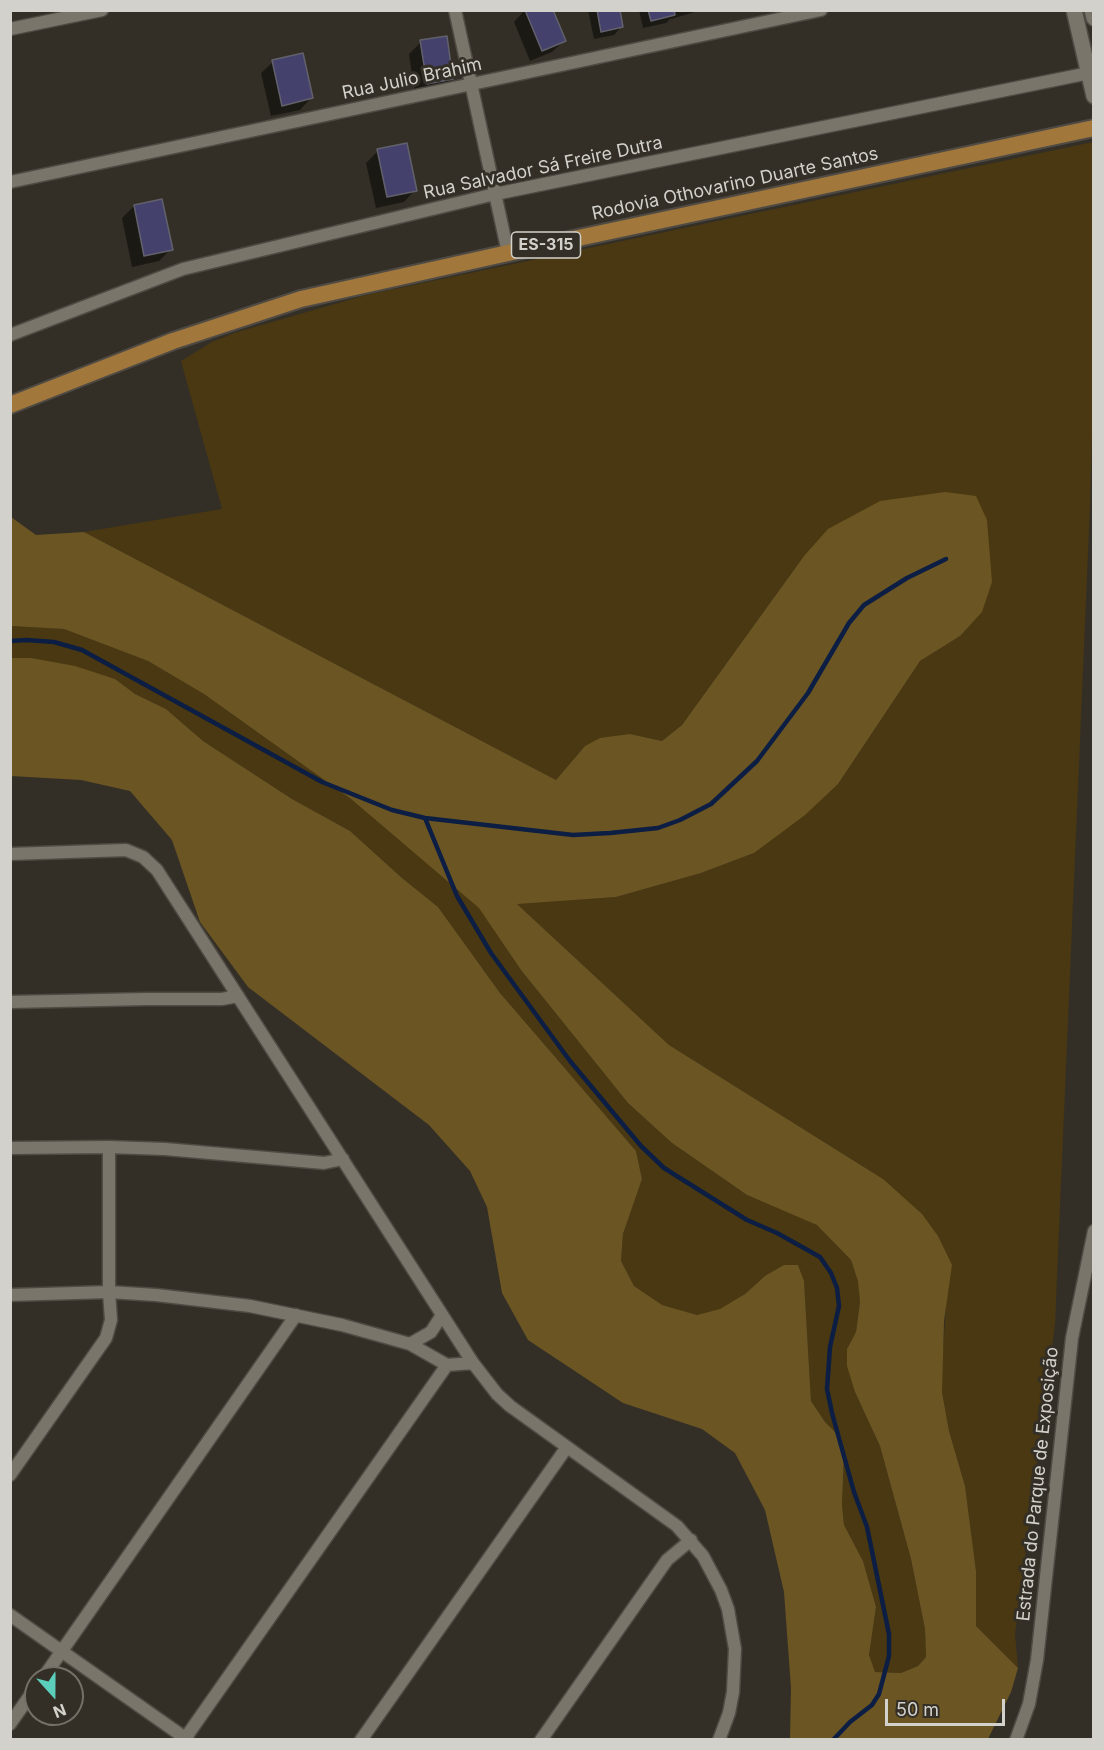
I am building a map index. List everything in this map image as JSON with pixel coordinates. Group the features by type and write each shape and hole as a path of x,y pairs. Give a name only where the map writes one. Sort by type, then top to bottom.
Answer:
{"main road":[{"name":"Rodovia Othovarino Duarte Santos","path":"10,405 173,342 301,299 1094,128"}],"street":[{"path":"10,29 102,10"},
{"path":"455,10 508,253"},
{"name":"Rua Julio Brahim","path":"10,182 821,10"},
{"path":"1074,10 1091,73 1094,96"},
{"path":"1092,10 1094,18"},
{"name":"Rua Salvador Sá Freire Dutra","path":"10,335 183,270 495,194 1091,73"},
{"path":"10,854 126,850 143,857 157,870 473,1363 496,1394 677,1526 708,1564 722,1590 733,1628 736,1671 729,1713 718,1740"},
{"path":"10,1002 222,999 238,996"},
{"path":"10,1148 109,1147 210,1152 324,1163 343,1159"},
{"path":"10,1475 106,1338 111,1320 109,1147"},
{"name":"Estrada do Parque de Exposição","path":"1016,1740 1029,1704 1037,1660 1072,1338 1094,1231"},
{"path":"10,1294 109,1292 203,1300 296,1315 410,1344 447,1365 473,1363"},
{"path":"51,1666 296,1315"},
{"path":"410,1344 430,1332 442,1315"},
{"path":"10,1615 186,1739 447,1365"},
{"path":"361,1740 567,1447"},
{"path":"541,1740 667,1560 690,1540"},
{"path":"10,1724 24,1705"}],"shaded area":[{"path":"1093,142 1094,361 1090,506 1055,1324 1015,1634 1018,1668 976,1626 976,1571 965,1486 949,1431 942,1392 947,1293 883,1179 669,1045 516,903 616,897 701,873 754,853 838,784 920,661 960,636 804,556 682,725 662,741 630,734 585,746 556,780 84,532 222,509 181,361 212,342 234,333 366,295"},
{"path":"945,492 976,496 987,520 992,582 982,612 960,636 920,661 838,784 805,815 754,853 701,873 616,897 517,904 669,1045 883,1179 922,1214 938,1236 952,1265 944,1321 942,1392 949,1431 965,1486 976,1571 976,1626 1018,1668 1011,1692 988,1739 790,1739 791,1688 784,1592 765,1510 735,1453 702,1429 623,1403 528,1340 502,1293 487,1207 470,1171 429,1125 248,987 200,922 172,840 130,791 81,780 11,776 11,658 31,658 75,666 115,679 135,694 166,709 203,741 292,799 350,831 438,907 500,993 636,1151 642,1179 623,1234 621,1261 634,1286 662,1305 697,1315 720,1309 745,1294 765,1276 784,1265 798,1265 804,1281 811,1401 825,1422 838,1435 844,1454 842,1505 844,1525 863,1561 876,1607 869,1655 875,1672 901,1673 918,1666 926,1657 925,1629 911,1559 880,1446 855,1392 847,1366 847,1349 856,1332 860,1302 858,1281 851,1260 817,1225 747,1195 672,1143 628,1103 521,970 479,908 351,799 204,694 148,661 64,629 11,626 11,517 36,535 84,532 556,780 585,746 600,738 630,734 662,741 682,725 804,556 828,529 880,501"},
{"path":"10,626 64,629 148,661 204,694 351,799 480,908 521,970 628,1103 672,1143 747,1195 817,1224 851,1260 859,1281 860,1302 856,1332 847,1349 855,1392 880,1446 911,1559 925,1629 926,1657 918,1666 901,1673 875,1672 869,1655 876,1607 863,1561 844,1525 842,1505 844,1454 838,1436 811,1401 804,1282 798,1265 765,1276 745,1294 720,1310 697,1315 661,1305 634,1286 621,1261 623,1234 642,1179 636,1151 500,993 438,907 350,831 292,799 203,741 166,709 135,694 115,679 31,658 11,658"}],"building":[{"path":"525,10 553,10 566,41 542,51"},
{"path":"597,10 620,10 623,27 601,32"},
{"path":"648,10 674,10 675,15 651,21"},
{"path":"447,36 453,79 427,84 420,40"},
{"path":"303,53 313,98 282,106 272,60"},
{"path":"407,143 417,191 387,197 377,149"},
{"path":"162,199 173,250 144,256 134,205"}],"waterway":[{"path":"10,641 54,642 82,650 322,782 392,810 425,818 573,835 610,833 658,828 711,804 757,761 808,693 849,623 864,605 907,578 946,559"},
{"path":"425,818 457,896 491,953 570,1061 641,1146 664,1168 747,1220 777,1233 820,1257 831,1273 837,1288 839,1306 830,1347 827,1389 854,1492 867,1527 889,1634 889,1656 879,1694 872,1705 850,1722 833,1740"}]}
